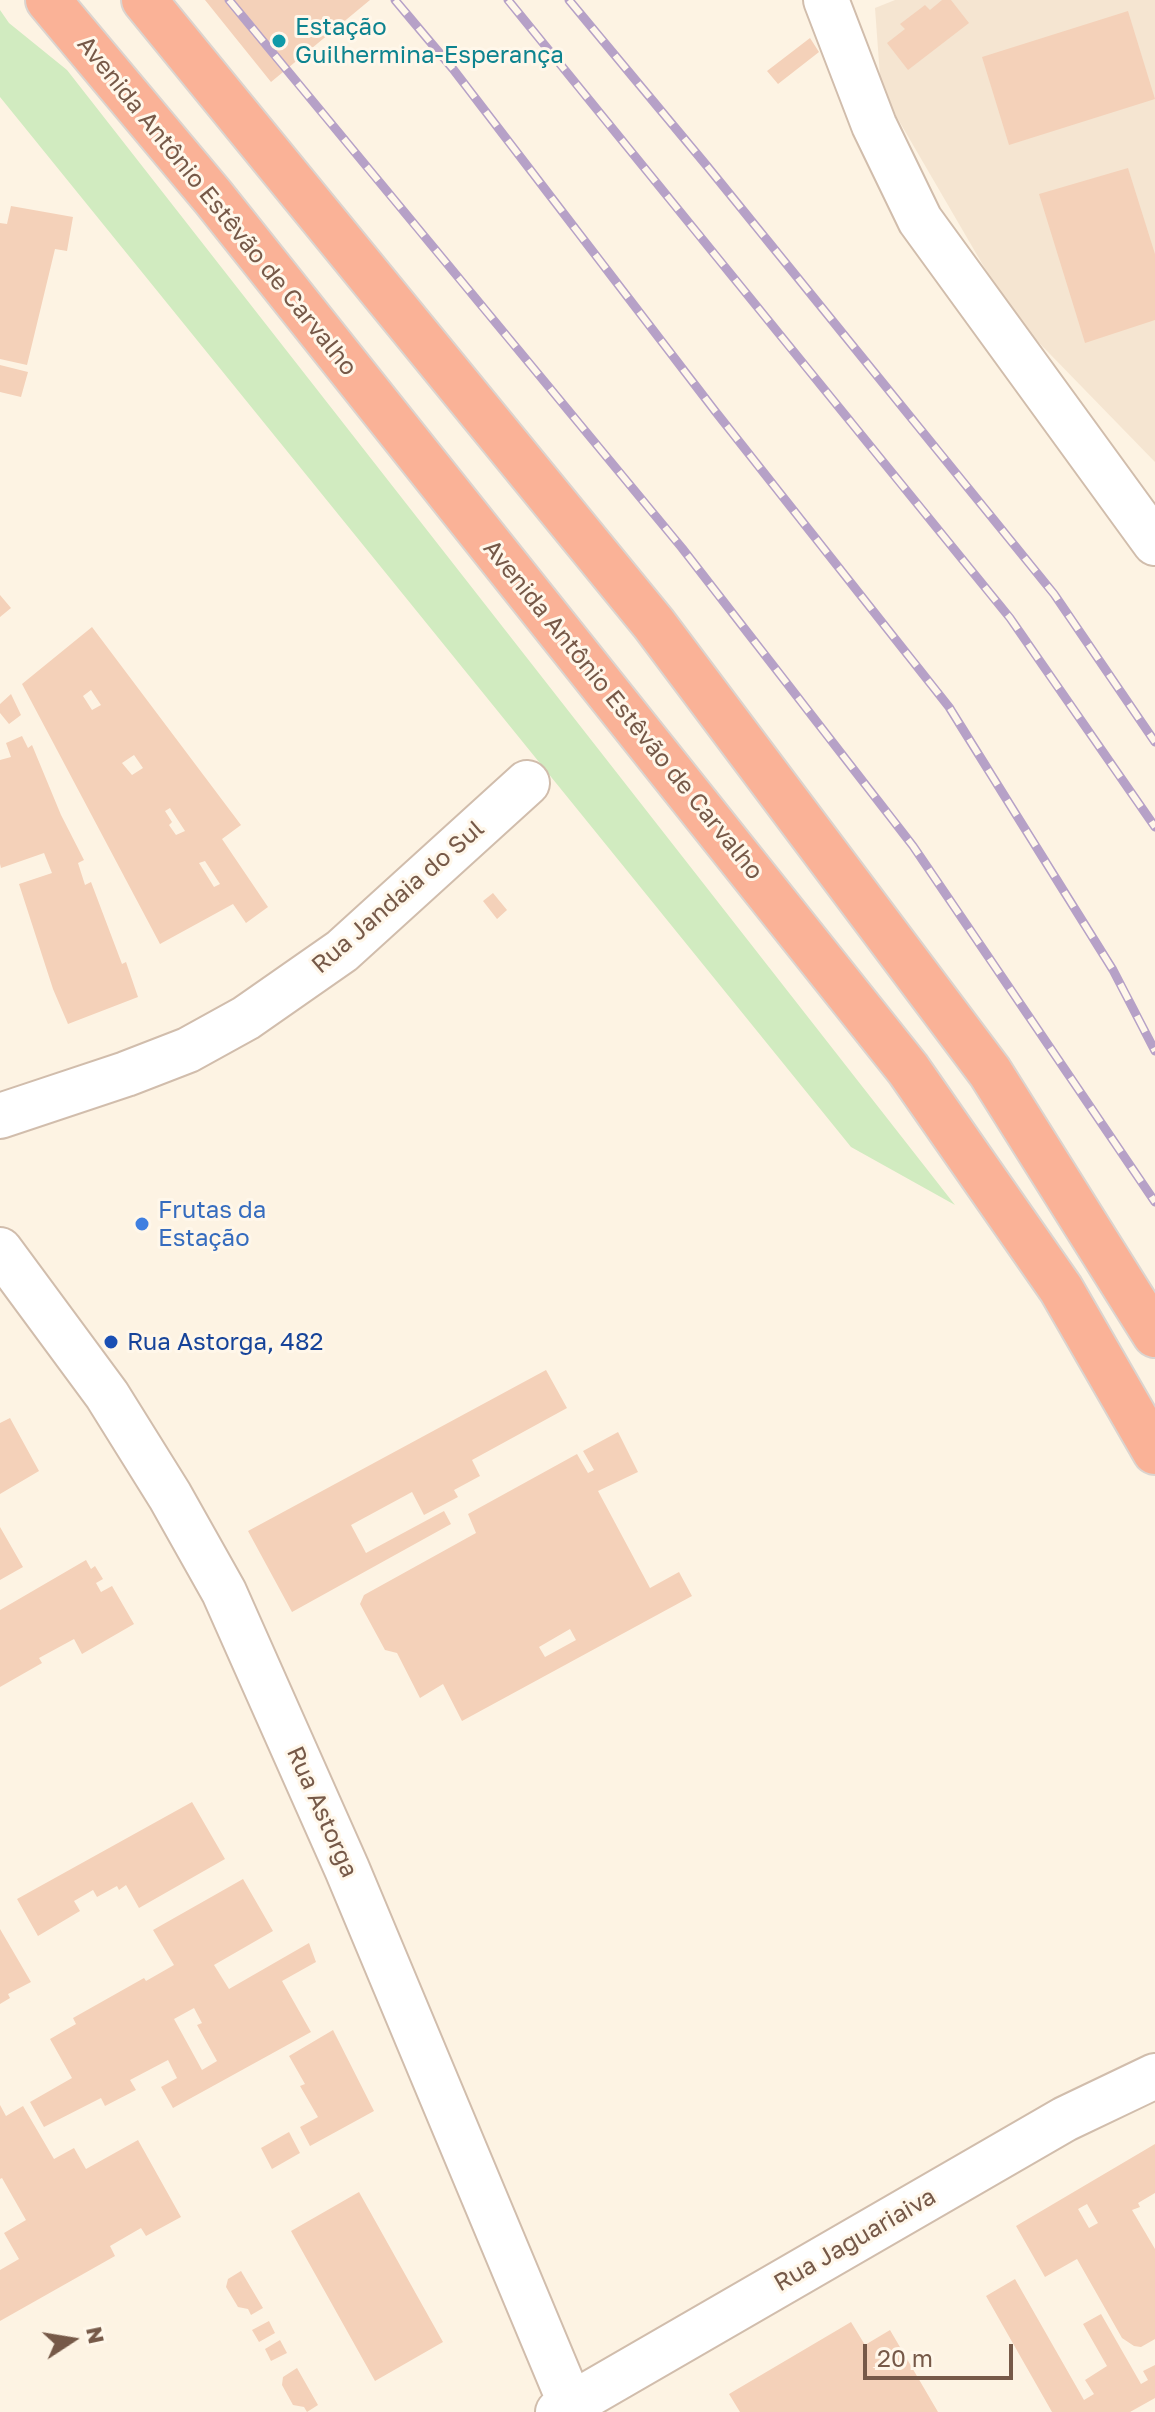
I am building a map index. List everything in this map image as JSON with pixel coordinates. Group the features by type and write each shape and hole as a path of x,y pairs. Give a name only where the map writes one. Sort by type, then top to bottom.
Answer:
{"highway":[{"name":"Avenida Antônio Estêvão de Carvalho","path":"48,0 213,197 908,1069 1061,1289 1155,1452"},
{"path":"144,0 663,636 990,1072 1155,1335"}],"street":[{"path":"826,0 874,125 920,220 1155,543"},
{"name":"Rua Jandaia do Sul","path":"0,1116 188,1050 246,1018 342,951 527,783"},
{"name":"Rua Astorga","path":"0,1250 107,1395 170,1496 224,1592 347,1869 568,2410"},
{"name":"Rua Jaguariaiva","path":"568,2410 1065,2119 1155,2076"}],"shaded area":[{"path":"895,0 1155,0 1155,462 1012,315 881,90 875,8"}],"green space":[{"path":"0,10 9,23 67,70 955,1205 851,1147 0,97"}],"building":[{"name":"Estação Guilhermina-Esperança","path":"205,0 370,0 271,82"},
{"path":"942,0 951,0 969,23 908,70 887,43 905,29 900,24 925,5 930,10"},
{"path":"1128,11 1155,99 1009,145 982,57"},
{"path":"810,38 819,52 778,84 767,71"},
{"path":"1128,168 1155,254 1155,320 1085,343 1039,194"},
{"path":"11,206 73,217 67,251 55,249 27,365 0,359 0,223 7,224"},
{"path":"0,365 28,372 21,397 0,392"},
{"path":"0,595 11,608 0,617"},
{"path":"92,627 241,825 222,839 268,907 246,923 233,904 160,944 22,684","holes":["91,690 101,705 92,710 83,696","134,755 143,768 132,775 122,763","170,808 185,831 176,835 165,811","205,861 220,884 214,887 199,863"]},
{"path":"11,694 21,715 9,724 0,713 0,704"},
{"path":"22,736 28,748 32,745 61,815 84,860 78,863 85,885 91,882 138,997 68,1024 53,989 19,884 52,873 44,853 1,868 0,864 0,760 11,757 6,743"},
{"path":"493,893 507,910 497,919 483,901"},
{"path":"546,1370 567,1408 472,1460 480,1476 454,1490 458,1497 424,1515 412,1492 351,1525 366,1553 444,1511 451,1524 292,1612 248,1531"},
{"path":"10,1418 39,1471 0,1494 0,1423"},
{"path":"618,1432 638,1472 598,1491 650,1588 679,1572 692,1596 462,1721 443,1684 420,1698 397,1653 385,1650 360,1604 364,1595 476,1533 468,1514 577,1454 588,1473 594,1470 583,1451","holes":["570,1629 576,1640 545,1657 539,1647"]},
{"path":"0,1527 23,1567 0,1580"},
{"path":"86,1560 91,1569 95,1566 103,1579 96,1583 101,1592 112,1586 134,1624 82,1654 74,1639 39,1658 42,1663 0,1687 0,1610"},
{"path":"192,1802 225,1859 139,1908 126,1885 119,1890 117,1886 97,1897 93,1890 74,1901 80,1911 38,1936 17,1899"},
{"path":"243,1879 273,1931 214,1965 229,1989 309,1943 316,1962 282,1981 311,2032 173,2108 161,2087 177,2078 168,2060 130,2080 136,2090 105,2106 101,2098 44,2127 30,2102 72,2078 50,2039 76,2024 73,2018 144,1978 146,1981 174,1965 153,1930","holes":["194,2008 202,2023 197,2025 217,2061 202,2070 174,2019"]},
{"path":"0,1929 31,1982 8,1994 10,1998 0,2004"},
{"path":"333,2030 374,2111 310,2146 300,2127 318,2117 300,2086 305,2084 289,2056"},
{"path":"0,2105 6,2116 23,2106 54,2159 74,2148 86,2169 138,2140 181,2217 146,2236 141,2228 110,2246 115,2256 0,2321 0,2270 19,2259 4,2233 26,2220 0,2179"},
{"path":"289,2132 300,2153 272,2169 261,2148"},
{"path":"1155,2144 1155,2193 1132,2210 1155,2249 1155,2339 1141,2347 1122,2338 1077,2259 1045,2277 1016,2226","holes":["1087,2204 1098,2223 1089,2228 1078,2209"]},
{"path":"359,2192 443,2342 375,2381 291,2231"},
{"path":"241,2271 263,2308 251,2315 248,2309 238,2307 226,2287 228,2279"},
{"path":"1015,2279 1084,2400 1094,2394 1085,2380 1107,2366 1083,2324 1101,2314 1141,2384 1148,2380 1143,2371 1155,2365 1155,2398 1130,2412 1052,2412 986,2296"},
{"path":"269,2321 275,2333 259,2342 252,2330"},
{"path":"851,2322 865,2345 890,2330 938,2412 740,2412 729,2394"},
{"path":"280,2340 287,2353 271,2361 265,2349"},
{"path":"297,2368 318,2405 307,2412 304,2407 293,2405 282,2385 283,2377"}],"railway":[{"path":"229,0 682,548 913,846 1155,1202"},
{"path":"395,0 453,69 715,411 949,707 1113,970 1155,1051"},
{"path":"508,0 1010,618 1155,827"},
{"path":"569,0 1054,594 1155,742"}],"place":[{"name":"Estação Guilhermina-Esperança","path":"279,41"},
{"name":"Frutas da Estação","path":"142,1224"},
{"name":"Rua Astorga, 482","path":"111,1342"}]}
